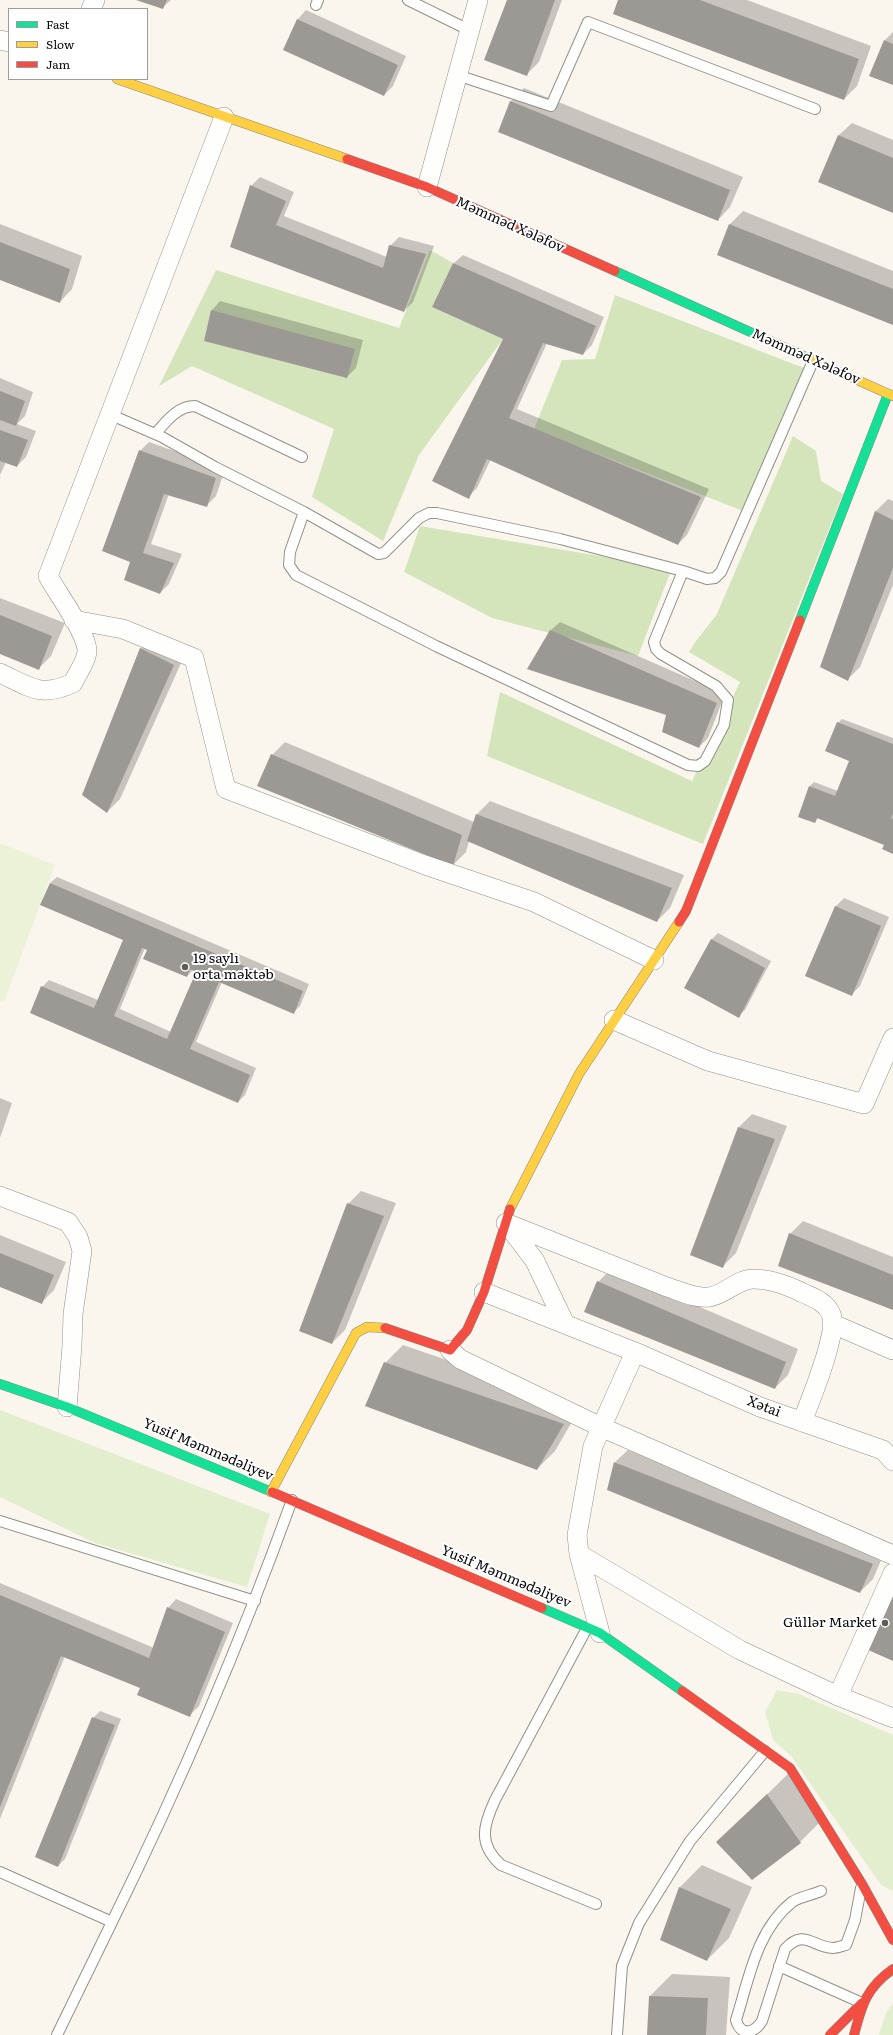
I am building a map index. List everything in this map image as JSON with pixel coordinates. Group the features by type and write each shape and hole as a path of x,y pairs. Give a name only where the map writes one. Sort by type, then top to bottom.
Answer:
{"street":[{"path":"427,187 478,0"},
{"name":"Məmməd Xələfov","path":"120,80 427,187 891,395"},
{"path":"0,673 38,691 57,690 73,683 87,653 85,640 48,576 224,117"},
{"path":"450,1350 467,1330 484,1292 511,1206 579,1074 686,911 891,395"},
{"path":"74,620 123,629 194,658 226,789 425,865 534,902 654,960"},
{"path":"614,1020 708,1061 864,1104 893,1038"},
{"path":"0,1196 68,1222 78,1237 82,1251 73,1314 67,1407"},
{"path":"506,1223 535,1261 565,1324"},
{"path":"506,1223 667,1288 690,1294 709,1297 742,1282 753,1279 784,1284 821,1302 831,1314 833,1324 826,1353 802,1422"},
{"name":"Xətai","path":"484,1292 635,1352 760,1406 883,1450 893,1460"},
{"path":"833,1324 893,1350"},
{"path":"271,1492 356,1333 367,1327 381,1327 450,1350 460,1359 601,1427 893,1555"},
{"path":"593,1630 577,1535 582,1497 592,1446 635,1352"},
{"name":"Yusif Məmmədəliyev","path":"0,1384 67,1407 292,1500 593,1630 790,1768 862,1884 893,1940"},
{"path":"580,1554 740,1650 838,1696 893,1718"},
{"path":"838,1696 893,1573"},
{"path":"830,2035 862,2003 880,1978 893,1969"},
{"path":"854,2035 862,2003"}],"lane":[{"path":"408,0 469,30"},
{"path":"457,75 551,106 588,22 815,109"},
{"path":"109,414 155,434 215,467 304,512 378,554 384,553 419,518 430,513 560,539 683,571 707,579 715,578 721,572 813,361"},
{"path":"155,434 178,410 186,406 194,406 302,458"},
{"path":"304,512 290,552 289,565 296,575 436,646 688,765 698,766 705,761 724,725 728,700 716,686 661,654 656,649 654,642 683,571"},
{"path":"57,2035 203,1728 256,1601 292,1500"},
{"path":"0,1521 256,1601"},
{"path":"593,1630 495,1800 486,1819 485,1838 486,1846 491,1856 501,1865 596,1904"},
{"path":"617,2035 622,1966 639,1923 690,1842 765,1751"},
{"path":"0,1872 112,1922"},
{"path":"821,1891 794,1901 779,1915 762,1939 736,2020 738,2028 742,2033 750,2034 757,2029 762,2021 785,1949 793,1941 802,1938 833,1948 846,1945 855,1920 862,1884"},
{"path":"780,1966 862,2003"}],"green space":[{"path":"430,250 453,263 432,307 503,339 419,455 383,541 312,497 334,429 192,366 159,386 216,270 399,328"},
{"path":"615,295 804,368 743,511 534,429 562,360 595,359"},
{"path":"793,436 816,451 821,481 843,494 703,844 487,756 500,692 692,781 740,682 689,652 717,614"},
{"path":"420,526 672,568 638,656 492,618 404,572"},
{"path":"0,843 55,865 4,1002 0,1001"},
{"path":"0,1410 270,1514 247,1587 95,1543 0,1497"},
{"path":"777,1690 799,1694 893,1735 893,1891 881,1885 791,1756 773,1740 765,1712"},
{"path":"893,2003 893,2035 879,2035 886,2013"}],"building":[{"path":"136,0 167,0 163,9"},
{"path":"507,0 555,0 527,76 484,60"},
{"path":"618,0 700,0 859,59 844,100 613,14"},
{"path":"297,19 398,65 384,96 283,50"},
{"path":"884,40 893,44 893,85 869,76"},
{"path":"510,101 730,190 718,221 498,132"},
{"path":"838,135 893,158 893,213 818,182"},
{"path":"250,185 286,201 276,225 383,268 389,245 426,254 404,312 230,247"},
{"path":"729,224 893,289 893,325 717,255"},
{"path":"0,242 70,269 60,303 0,280"},
{"path":"453,263 596,326 583,355 543,343 509,418 701,497 678,545 487,459 469,499 432,481 503,339 432,307"},
{"path":"211,310 355,349 347,378 204,341"},
{"path":"0,391 25,401 16,426 0,420"},
{"path":"0,430 28,440 17,467 0,461"},
{"path":"139,450 216,478 207,507 164,494 143,553 174,563 160,594 124,580 130,562 102,551"},
{"path":"875,511 893,520 893,568 848,681 820,667"},
{"path":"0,615 52,636 39,670 0,654"},
{"path":"550,630 717,703 699,748 662,732 666,715 527,669"},
{"path":"140,648 174,665 107,813 82,795"},
{"path":"837,722 893,744 893,814 891,818 893,819 893,854 882,849 884,845 817,818 815,823 798,817 809,786 835,796 849,761 825,751"},
{"path":"271,754 462,835 453,866 257,786"},
{"path":"476,814 672,888 657,922 467,841"},
{"path":"50,883 303,991 294,1014 219,982 190,1049 250,1075 238,1103 30,1013 41,986 94,1008 123,940 40,905","holes":["142,948 147,950 143,959 187,977 190,969 196,972 167,1039 114,1016"]},
{"path":"835,906 881,926 852,996 805,976"},
{"path":"711,939 765,968 739,1018 684,988"},
{"path":"738,1127 775,1139 723,1268 690,1255"},
{"path":"347,1203 384,1216 332,1344 299,1331"},
{"path":"789,1233 893,1275 893,1310 778,1266"},
{"path":"0,1253 54,1275 42,1304 0,1287"},
{"path":"597,1281 786,1362 775,1389 584,1312"},
{"path":"384,1362 564,1424 537,1470 365,1406"},
{"path":"614,1462 873,1564 860,1593 607,1490"},
{"path":"0,1595 149,1658 167,1607 225,1632 190,1717 137,1695 140,1688 61,1656 0,1807"},
{"name":"Güllər Market","path":"887,1595 893,1598 893,1661 866,1649"},
{"path":"92,1717 115,1725 58,1867 35,1857"},
{"path":"767,1794 801,1843 752,1880 716,1842"},
{"path":"679,1887 731,1909 707,1961 660,1940"},
{"path":"649,1996 708,1998 706,2035 647,2035"}],"traffic: fast":[{"path":"615,271 808,358"},
{"path":"800,620 888,394"},
{"path":"0,1384 67,1407 272,1492"},
{"path":"542,1608 600,1633 682,1691"}],"traffic: slow":[{"path":"120,80 347,159"},
{"path":"808,358 893,396"},
{"path":"510,1209 579,1074 679,922"},
{"path":"271,1492 356,1333 367,1327 385,1328"}],"traffic: jam":[{"path":"347,159 427,187 615,271"},
{"path":"679,922 686,911 800,620"},
{"path":"385,1328 450,1350 467,1330 484,1292 510,1209"},
{"path":"272,1492 542,1608"},
{"path":"682,1691 790,1768 862,1884 893,1940"},
{"path":"854,2035 866,1998 877,1983 893,1969"},
{"path":"830,2035 862,2003"}],"place":[{"name":"19 saylı orta məktəb","path":"185,967"},
{"name":"Güllər Market","path":"885,1623"}]}
